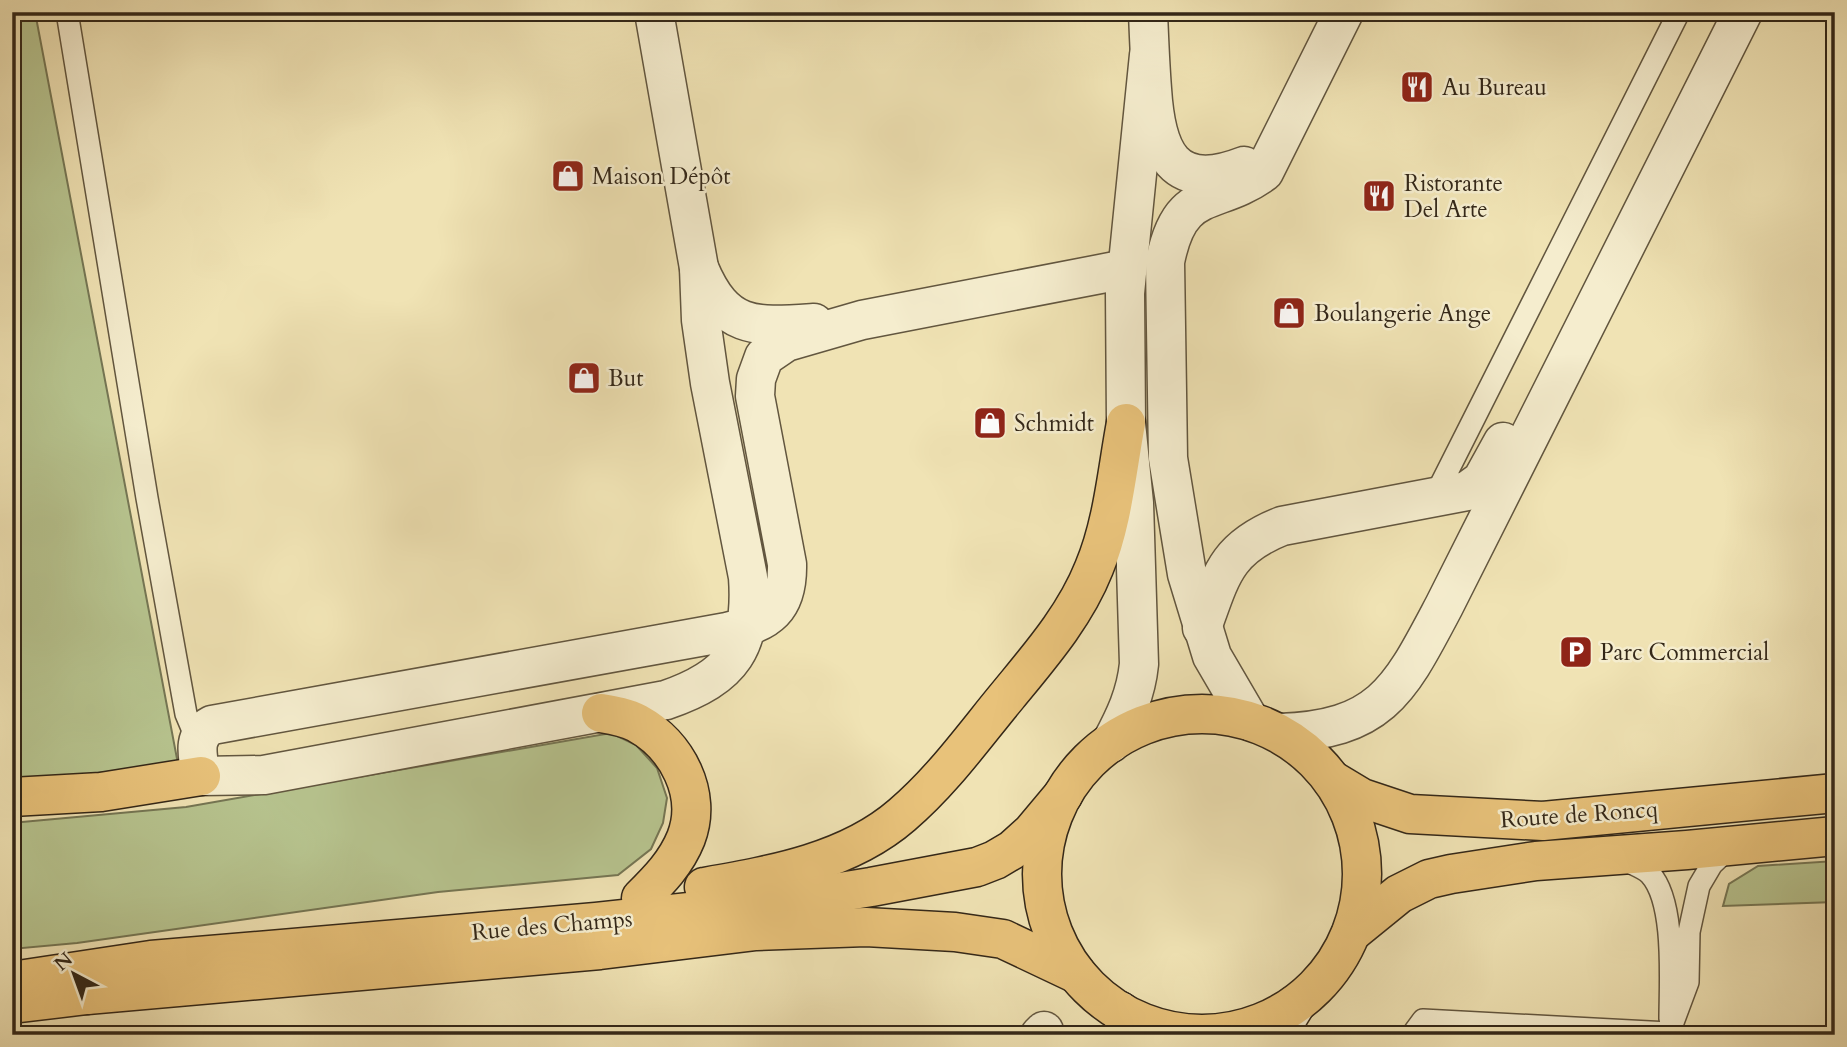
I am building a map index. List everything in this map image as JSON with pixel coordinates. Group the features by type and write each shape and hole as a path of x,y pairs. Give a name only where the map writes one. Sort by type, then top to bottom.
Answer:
{"main road":[{"path":"527,927 591,907 757,877 807,864 872,836 900,817 941,777 1059,631 1086,589 1108,523 1126,423"},
{"path":"601,713 636,722 666,745 685,776 691,795 687,836 672,866 640,898"},
{"path":"1188,714 1229,716 1264,727 1307,753 1332,780 1351,815 1361,854 1361,894 1350,933 1341,953 1328,972 1267,1025 1208,1033 1185,1033 1141,1021 1126,1023 1077,974 1053,932 1046,910 1043,886 1046,839 1053,816 1076,775 1111,743 1147,723 1188,714"},
{"path":"12,797 101,792 199,758"},
{"name":"Route de Roncq","path":"1332,780 1362,799 1410,814 1543,821 1835,793"},
{"name":"Rue des Champs","path":"12,981 151,960 773,903 871,887 977,867 1012,850 1032,832 1063,795"},
{"name":"Route de Roncq","path":"1350,933 1399,894 1429,879 1500,866 1835,836"},
{"name":"Rue des Champs","path":"12,987 87,995 600,950 756,932 866,928 955,932 1003,939 1077,974"},
{"path":"12,1004 87,995"}],"street":[{"path":"654,12 699,268 701,320 710,383 748,577 748,627 735,654 723,671 706,683 666,699 601,713 264,775 199,758 200,734 212,725 748,627 766,617 778,606 785,595 788,582 787,564 755,396 756,379 764,357 786,342 862,320 1126,269"},
{"path":"1148,12 1149,55 1157,135 1172,162 1183,170 1209,174 1242,167 1278,144"},
{"path":"1344,12 1264,172 1251,181 1205,198 1183,216 1169,242 1165,262 1168,458 1187,574 1202,628 1218,670 1264,727 1316,731 1369,712 1405,677 1444,606 1743,12"},
{"path":"1202,628 1224,570 1245,545 1257,538 1282,526 1467,491 1482,480 1719,12"},
{"path":"1111,743 1137,685 1139,664 1134,503 1126,423 1124,321 1126,269 1149,55"},
{"path":"699,268 717,302 734,315 752,323 766,326 862,320"}],"lane":[{"path":"67,12 147,498 186,714 199,758"},
{"path":"1434,498 1679,12"},
{"path":"1670,1034 1688,982 1689,932 1699,886 1712,864 1731,846"},
{"path":"1616,855 1650,874 1660,893 1670,936 1670,1034"},
{"path":"1412,1035 1423,1020 1670,1034"}],"green space":[{"path":"12,12 35,12 178,764 34,780 12,779"},
{"path":"611,733 636,745 657,768 667,798 663,823 651,849 618,875 438,892 77,943 12,949 12,821 186,807"},
{"path":"1835,861 1835,902 1723,906 1729,884 1758,866"}],"place":[{"name":"Au Bureau","path":"1417,87"},
{"name":"Maison Dépôt","path":"568,176"},
{"name":"Ristorante Del Arte","path":"1379,196"},
{"name":"Boulangerie Ange","path":"1289,313"},
{"name":"But","path":"584,378"},
{"name":"Schmidt","path":"990,423"},
{"name":"Parc Commercial","path":"1576,652"}]}
